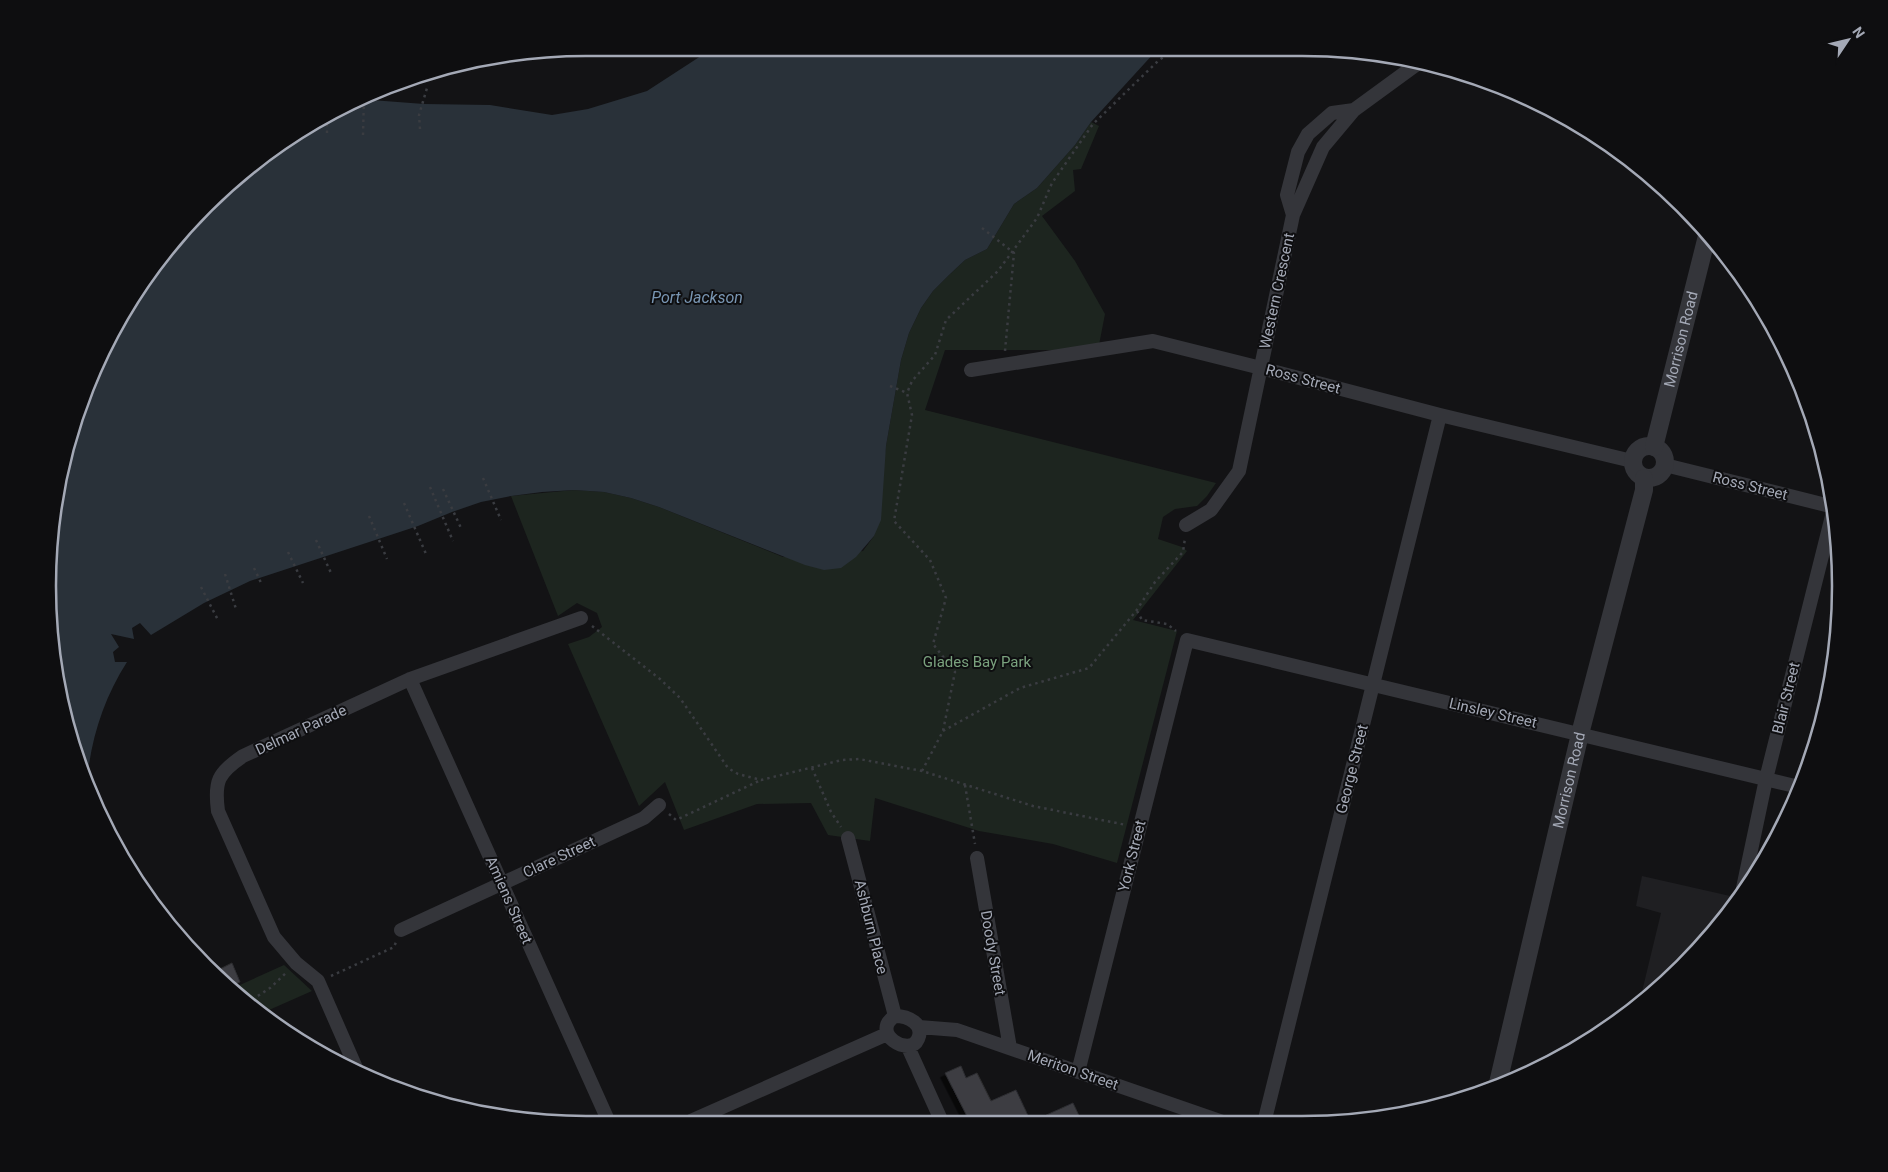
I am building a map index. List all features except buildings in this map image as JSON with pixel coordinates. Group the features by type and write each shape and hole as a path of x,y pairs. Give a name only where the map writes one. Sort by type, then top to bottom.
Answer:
{"street":[{"name":"Western Crescent","path":"1186,525 1211,510 1239,472 1293,215 1323,147 1354,110 1412,68"},
{"name":"Western Crescent","path":"1293,215 1287,195 1298,152 1308,134 1332,113 1354,110"},
{"name":"Morrison Road","path":"1654,447 1705,243"},
{"name":"Ross Street","path":"971,370 1153,342 1440,415 1632,460"},
{"name":"George Street","path":"1266,1116 1440,415"},
{"path":"1647,446 1654,447 1661,452 1665,465 1659,475 1649,479 1644,478 1635,471 1632,460 1641,448 1647,446"},
{"name":"Ross Street","path":"1665,465 1825,506"},
{"name":"Morrison Road","path":"1499,1077 1580,734 1644,490 1644,478"},
{"name":"Blair Street","path":"1746,874 1766,779 1829,530"},
{"name":"Delmar Parade","path":"318,981 296,963 274,938 218,811 215,792 218,779 226,768 243,756 410,679 581,618"},
{"name":"Linsley Street","path":"1187,640 1792,785"},
{"name":"York Street","path":"1078,1072 1187,640"},
{"name":"Amiens Street","path":"410,679 606,1116"},
{"name":"Clare Street","path":"401,930 644,818 659,805"},
{"name":"Ashburn Place","path":"848,838 895,1016"},
{"name":"Doody Street","path":"977,858 1010,1048"},
{"path":"318,981 353,1062"},
{"path":"908,1047 916,1043 919,1038 919,1027 913,1020 902,1016 895,1016 889,1020 886,1028 887,1034 898,1043 908,1047 939,1116"},
{"name":"Meriton Street","path":"919,1027 957,1030 1206,1116"},
{"path":"702,1116 887,1034"}],"path":[{"path":"922,771 943,731 955,672 933,644 946,598 930,560 894,521 912,415 907,393 912,381 935,355 946,320 998,271 1037,218 1052,183 1093,124 1158,60 1165,56"},
{"path":"420,129 419,115 427,88"},
{"path":"363,135 364,106"},
{"path":"327,124 327,134"},
{"path":"982,228 1014,253 1004,365"},
{"path":"890,386 907,393"},
{"path":"482,478 501,520"},
{"path":"430,487 453,541"},
{"path":"443,489 461,528"},
{"path":"404,503 426,554"},
{"path":"369,516 387,559"},
{"path":"943,731 1020,688 1089,668 1136,611 1155,582 1183,552 1186,525"},
{"path":"316,540 331,573"},
{"path":"288,552 302,583"},
{"path":"254,568 262,585"},
{"path":"225,574 236,609"},
{"path":"201,587 218,620"},
{"path":"1136,611 1142,620 1167,624 1187,640"},
{"path":"581,618 660,679 680,698 728,768 738,774 761,780"},
{"path":"659,805 676,820 761,780 842,760 858,759 922,771 1033,806 1111,821 1139,829"},
{"path":"812,768 830,812 848,838"},
{"path":"965,785 977,858"},
{"path":"318,981 394,947"},
{"path":"254,998 270,988 296,963"}],"shaded area":[{"path":"1642,876 1731,896 1677,961 1642,991 1661,913 1636,906"}],"green space":[{"name":"Glades Bay Park","path":"1091,122 1099,126 1081,169 1073,170 1075,191 1042,216 1075,261 1105,314 1098,350 945,350 925,410 1216,483 1197,506 1175,509 1163,517 1158,539 1182,547 1187,551 1133,620 1177,631 1117,863 1053,844 979,831 875,798 870,841 828,835 811,803 757,804 684,830 665,782 639,806 568,644 589,637 602,627 597,613 577,603 558,616 511,496 574,490 604,492 659,507 783,557 863,551 874,536 886,446 901,360 909,333 921,308 933,291 965,260 987,249 1014,204 1037,188 1075,145"},
{"path":"284,965 312,991 269,1010 239,985"}],"water":[{"name":"Port Jackson","path":"701,56 1151,56 1091,122 1075,145 1037,188 1014,204 987,249 965,260 933,291 921,308 909,333 901,360 886,446 881,520 874,536 856,557 841,568 824,570 805,565 659,507 604,492 574,490 542,492 481,502 418,526 250,581 204,603 151,635 140,623 132,628 134,639 111,634 119,647 113,652 115,662 127,662 105,704 95,734 89,768 74,723 66,689 57,621 57,551 66,483 84,416 111,352 127,321 146,292 188,237 211,211 264,166 321,127 376,100 424,104 490,105 552,115 588,109 647,91"}]}
